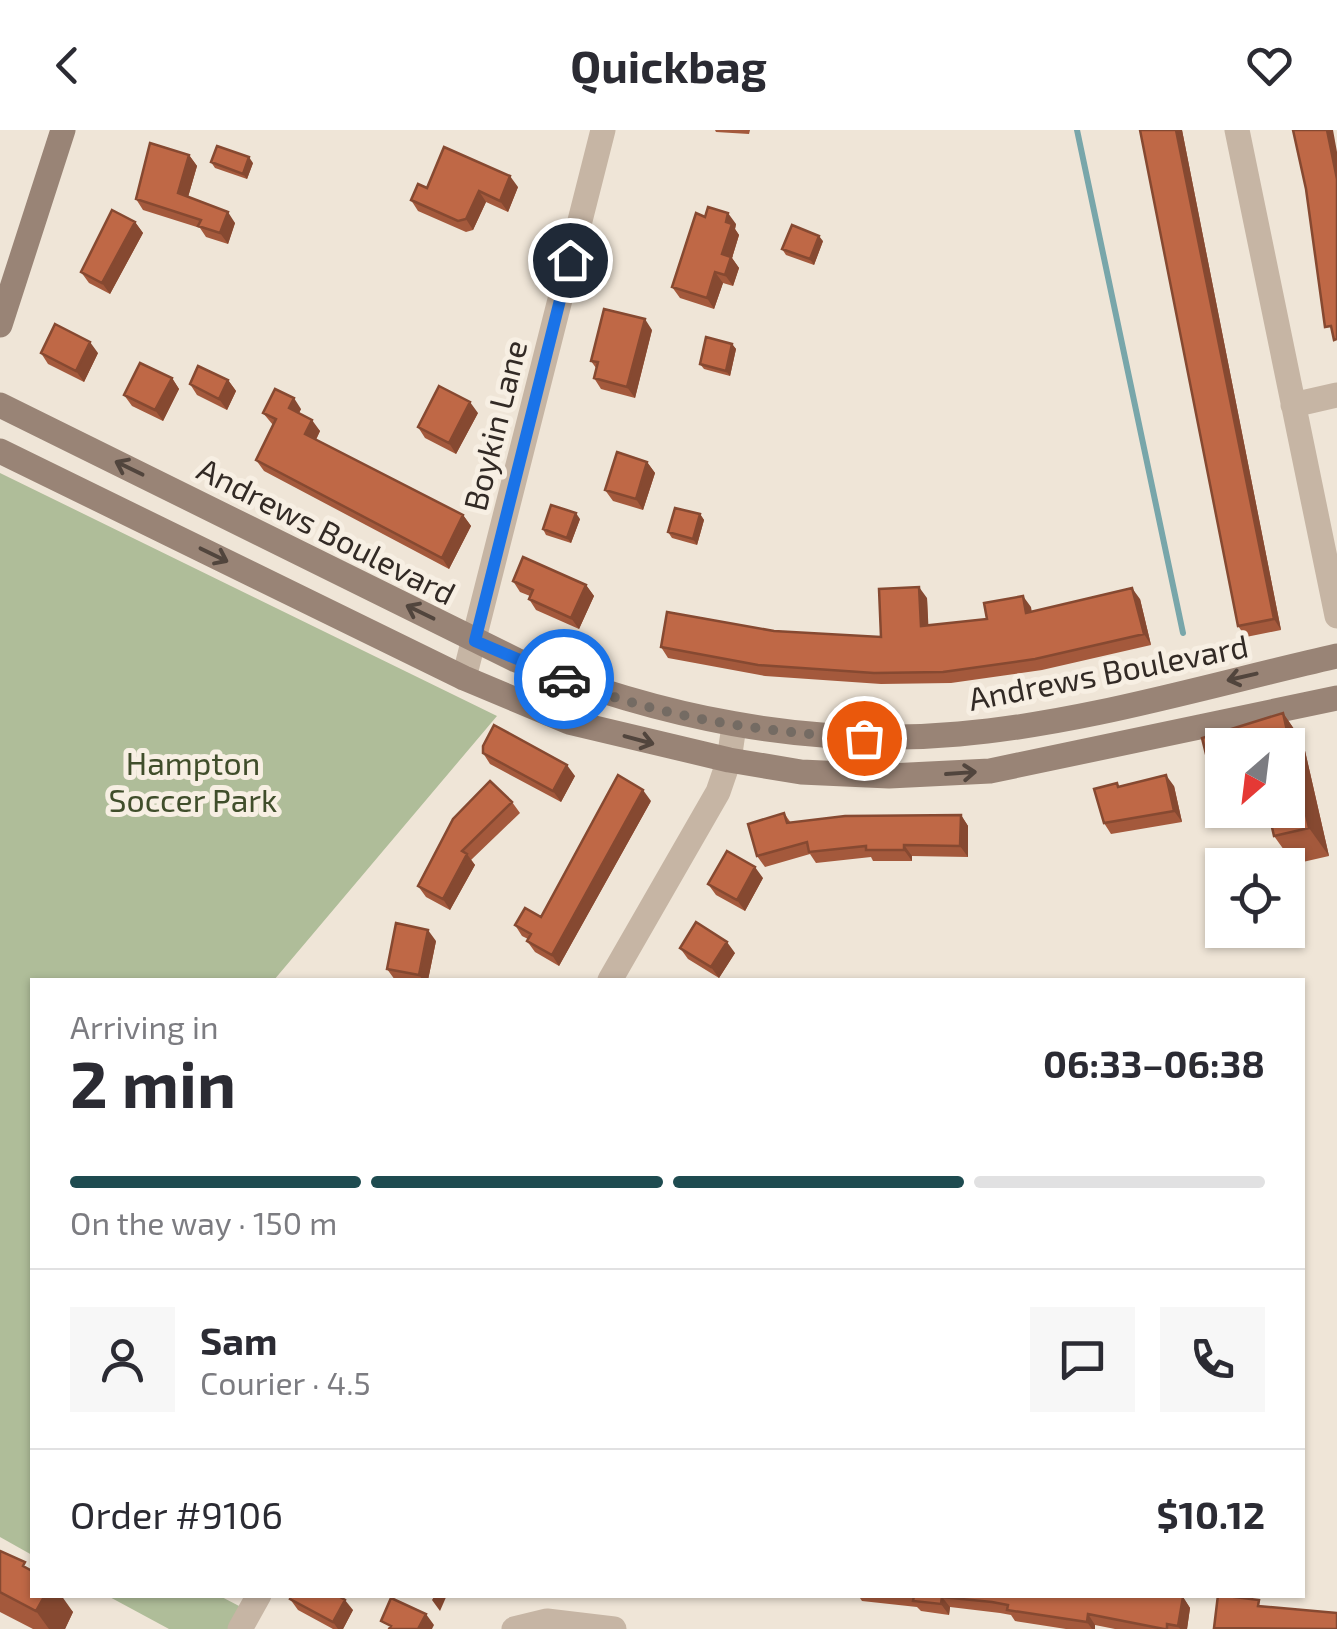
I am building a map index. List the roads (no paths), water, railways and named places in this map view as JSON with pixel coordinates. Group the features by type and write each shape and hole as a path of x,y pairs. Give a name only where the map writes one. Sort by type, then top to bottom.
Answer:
{"street":[{"path":"0,325 63,130"},
{"name":"Boykin Lane","path":"464,678 603,130"},
{"path":"1238,130 1337,616"},
{"path":"1293,404 1337,395"},
{"name":"Andrews Boulevard","path":"0,406 475,641 572,683 734,726 864,738 962,734 1060,718 1337,656"},
{"path":"0,451 464,678 570,722 729,760 836,774 990,772 1337,698"},
{"path":"611,978 718,792 729,760 734,726"},
{"path":"240,1629 256,1598"},
{"path":"514,1629 547,1621 614,1629"}],"waterway":[{"path":"1077,130 1183,633"}],"park label":[{"name":"Hampton Soccer Park","path":"193,780"}]}
